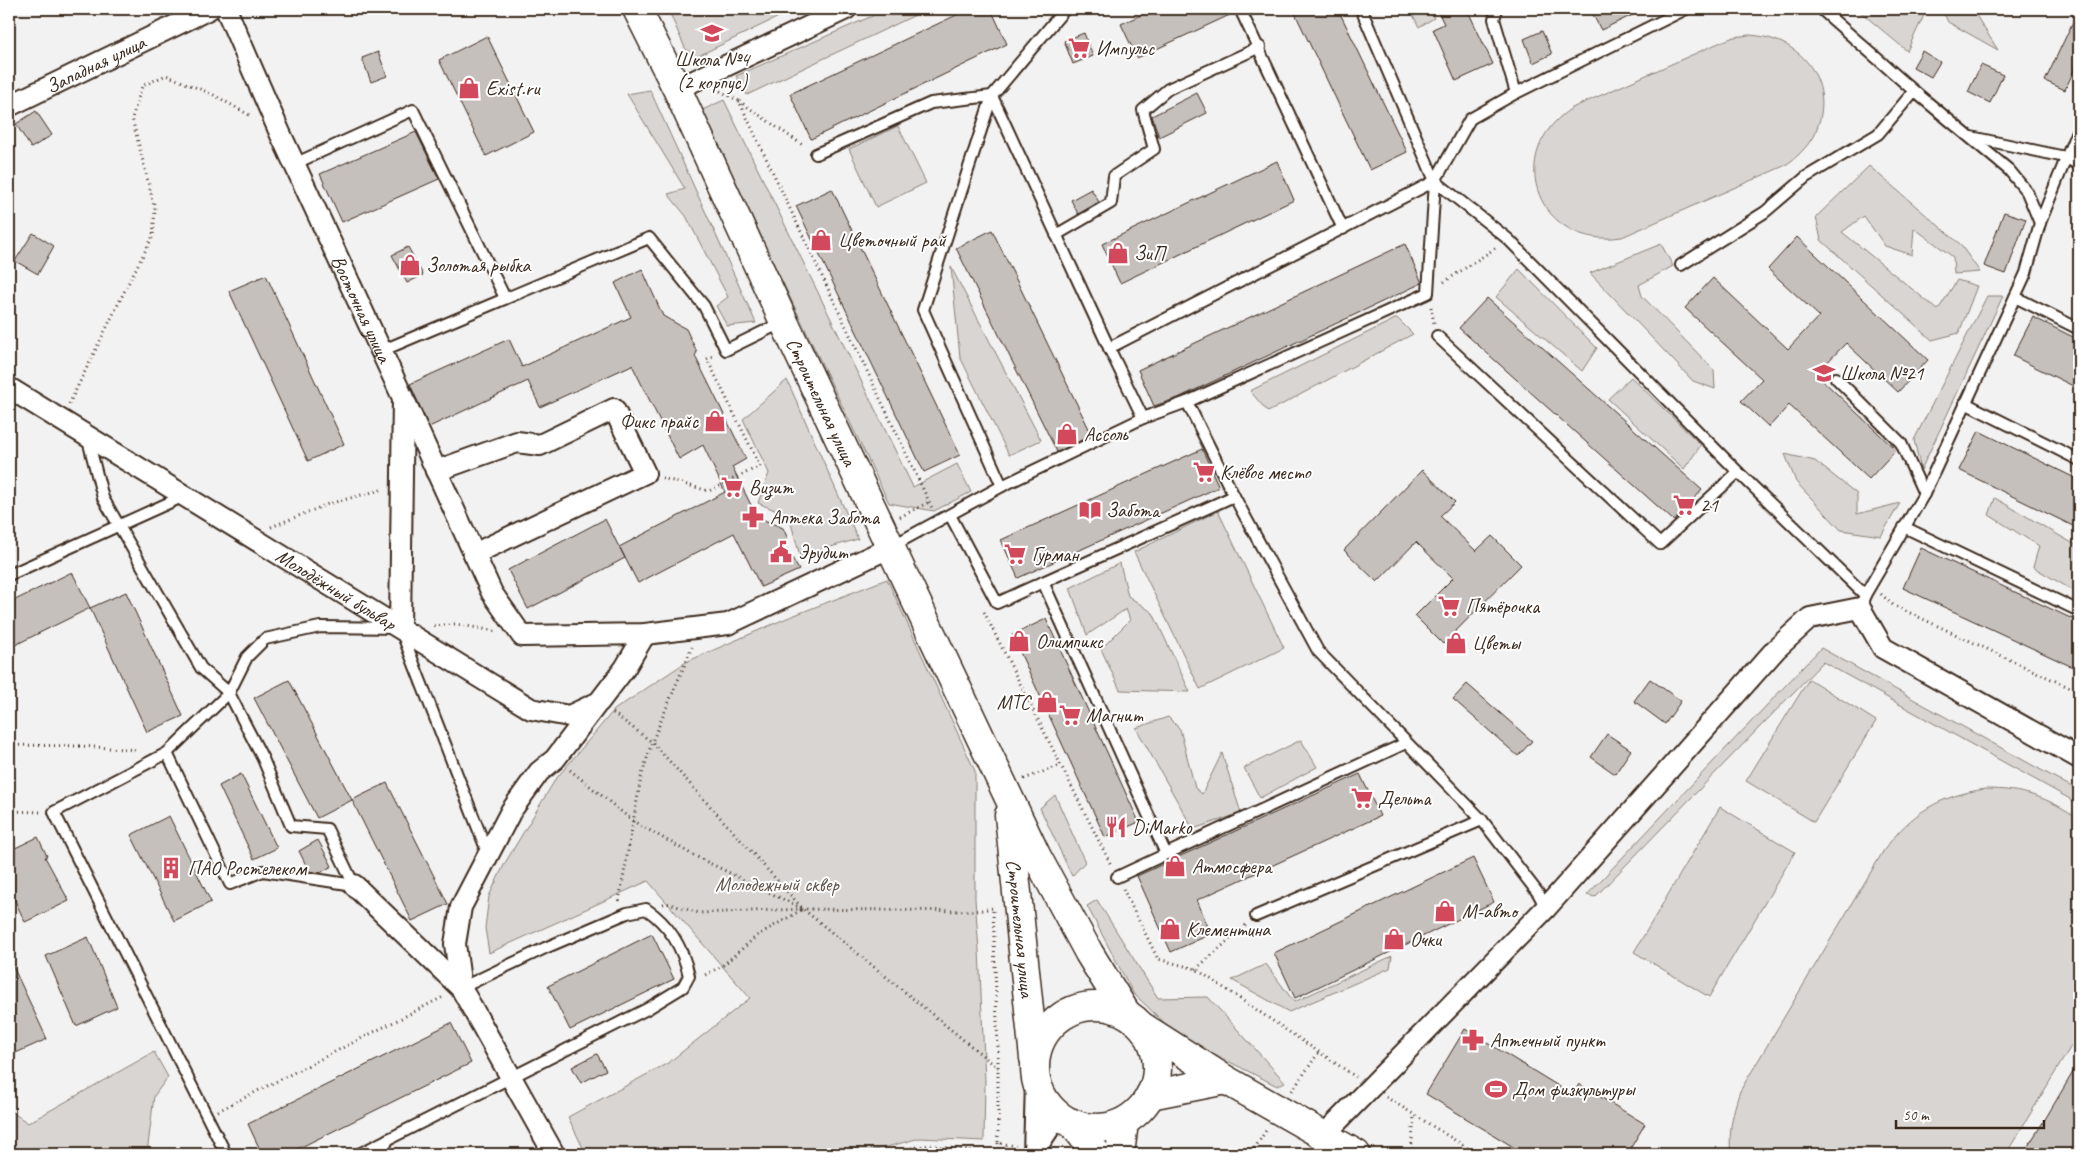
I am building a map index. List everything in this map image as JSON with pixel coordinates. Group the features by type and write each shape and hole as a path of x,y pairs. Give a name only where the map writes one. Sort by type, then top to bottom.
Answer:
{"street":[{"name":"Западная улица","path":"9,106 209,9"},
{"name":"Восточная улица","path":"226,9 294,164 403,398 400,628"},
{"name":"Строительная улица","path":"637,9 677,88 784,322 1007,794 1036,854 1089,953 1134,1020 1226,1080 1356,1154"},
{"path":"677,88 846,9"},
{"name":"Молодёжный бульвар","path":"9,388 530,709 569,716 599,702 625,668 645,634"},
{"path":"403,398 492,593 522,636 645,634 728,624 886,536"},
{"path":"436,471 517,442 540,445 614,410 645,473 474,554"},
{"path":"1324,1135 1546,908 1776,649 1810,618 1863,601 1883,648 2079,758"},
{"path":"461,988 455,944 461,907 489,857 511,811 539,772 556,759 599,702"},
{"name":"Строительная улица","path":"1007,794 1035,1072"},
{"path":"354,885 461,988 554,1154"},
{"path":"1035,1151 1035,1072 1037,1048 1047,1030 1068,1012 1083,1007 1104,1006 1134,1020 1149,1036 1156,1056 1157,1076 1150,1095 1141,1109 1124,1122 1100,1128 1065,1119"},
{"path":"1035,1072 1043,1098 1097,1154"},
{"path":"1150,1095 1226,1080"},
{"path":"1035,1151 1065,1119"},
{"path":"1120,1154 1124,1122"}],"lane":[{"path":"1002,486 924,310 992,96 1065,9"},
{"path":"1240,9 1344,228"},
{"path":"1361,9 1435,181 1508,239 1863,601 1924,494 2015,297 2026,272 2040,223 2079,126"},
{"path":"1497,9 1494,19 1516,93"},
{"path":"886,536 950,514 1002,486 1143,418 1187,402 1428,293 1435,181 1470,118 1684,9"},
{"path":"1821,9 2009,170 2027,192 2040,223"},
{"path":"1056,235 1111,203 1114,176 1154,149 1143,110 1168,89 1260,48"},
{"path":"1681,266 1765,212 1806,177 1878,134 1914,90"},
{"path":"816,154 931,103 992,96"},
{"path":"992,96 1143,418"},
{"path":"294,164 413,110 505,298"},
{"path":"1970,136 2065,157 2079,165"},
{"path":"1109,348 1435,181"},
{"path":"381,351 649,238 704,306 726,350 784,322"},
{"path":"2015,297 2079,329"},
{"path":"1437,336 1660,544 1738,472"},
{"path":"1836,378 1901,443 1924,494"},
{"path":"1187,402 1234,496 1318,651 1482,820 1538,894 1546,908"},
{"path":"1965,403 2079,460"},
{"path":"87,436 103,498 201,668 229,693 262,759 291,826 327,829 354,885"},
{"path":"9,575 184,496"},
{"path":"950,514 997,603 1234,496"},
{"path":"1904,527 2079,611"},
{"path":"1043,582 1166,854"},
{"path":"226,1154 54,812 167,753 229,693 246,657 265,639 320,628 400,628 489,857"},
{"path":"1117,877 1406,743"},
{"path":"167,753 230,884 263,871 354,885"},
{"path":"1256,916 1482,820"},
{"path":"359,1154 647,1009 683,987 689,976 676,937 658,917 646,909 616,918 545,948 461,988"},
{"path":"382,1154 388,1139"}],"path":[{"path":"61,420 131,278 154,236 155,209 132,118 142,86 166,75 212,94 280,133"},
{"path":"739,101 816,154"},
{"path":"1437,336 1428,293 1508,239"},
{"path":"645,473 708,491 760,466 707,359 726,350"},
{"path":"250,536 328,504 402,484"},
{"path":"886,536 929,502"},
{"path":"1871,586 1893,605 2079,692"},
{"path":"400,628 455,624 522,636"},
{"path":"616,918 641,778 652,742 700,628"},
{"path":"599,702 652,742 803,909 998,1068"},
{"path":"9,745 81,746 167,753"},
{"path":"556,759 633,820 693,856 803,909"},
{"path":"9,811 54,812"},
{"path":"646,909 666,903 699,913 803,909 976,911 993,908"},
{"path":"683,987 722,966 758,935 803,909"},
{"path":"1256,916 1196,969 1370,1088 1476,1154"},
{"path":"207,1116 461,988"},
{"path":"1411,1154 1414,1115"},
{"path":"998,1143 998,1154"},
{"path":"886,1154 897,1150 930,1145 988,1154"},
{"path":"1250,1154 1254,1150"}],"green space":[{"name":"Школа №4 (2 корпус)","path":"668,9 795,9 696,57 685,48"},
{"path":"888,9 928,9 747,95 736,76"},
{"path":"1410,9 1430,9 1434,18 1419,27"},
{"path":"1857,9 1927,9 1907,51"},
{"path":"1942,9 1972,9 1998,50 1948,22"},
{"path":"1749,35 1775,40 1796,51 1811,67 1820,87 1822,108 1817,129 1804,149 1784,166 1622,237 1593,237 1569,229 1551,214 1539,195 1535,172 1538,149 1550,127 1572,108 1721,42 1734,37"},
{"path":"650,90 756,323 727,326 716,306 728,297 686,216 668,194 685,189 627,94"},
{"path":"724,100 913,487 957,464 971,492 934,511 889,503 700,111"},
{"path":"898,126 926,183 876,207 849,149"},
{"path":"1869,166 1960,244 1980,272 1954,274 1953,257 1914,228 1912,255 1885,246 1864,216 1842,232 1938,310 1957,280 1977,286 1959,333 1932,340 1821,240 1816,217"},
{"path":"1661,244 1673,266 1639,285 1642,296 1714,370 1715,389 1693,381 1590,273"},
{"path":"951,267 1041,440 1009,455 960,357"},
{"path":"1519,269 1597,348 1582,371 1496,297"},
{"path":"1987,296 2003,296 1921,470 1914,440"},
{"path":"1397,318 1413,334 1268,412 1250,391"},
{"path":"1631,377 1701,445 1684,469 1608,399"},
{"path":"787,380 858,539 800,556 789,516 758,503 769,473 743,419"},
{"path":"1785,454 1815,461 1857,494 1857,514 1900,503 1881,536 1841,530 1796,482"},
{"path":"1995,498 2079,547 2079,594 2033,567 2039,546 1989,515"},
{"path":"1218,511 1284,648 1200,689 1134,552"},
{"path":"1120,563 1128,596 1153,613 1190,692 1120,690 1101,649 1130,620 1126,609 1087,635 1070,588"},
{"name":"Молодежный сквер","path":"887,579 975,771 975,899 985,1080 984,1141 920,1138 861,1154 622,1154 621,1152 618,1154 586,1154 568,1117 668,1063 750,998 648,881 489,953 485,928 489,896 505,863 555,780 614,710 686,662 787,618"},
{"path":"1821,648 2079,791 2079,804 1823,662 1595,897 1587,895"},
{"path":"1809,679 1876,721 1814,822 1746,781"},
{"path":"1168,717 1180,729 1195,788 1202,794 1222,753 1241,813 1193,829 1136,728"},
{"path":"1301,740 1317,767 1260,798 1244,768"},
{"path":"1985,789 1999,789 2035,796 2057,805 2079,819 2079,1033 2006,1154 1731,1154 1732,1122 1740,1091 1884,850 1905,826 1927,808 1954,796"},
{"path":"1055,795 1085,862 1072,876 1040,808"},
{"path":"1720,807 1795,852 1709,997 1634,952"},
{"path":"1097,900 1158,998 1208,997 1285,1082 1277,1086 1177,1035 1133,993 1087,906"},
{"path":"1392,956 1390,968 1289,1012 1232,980 1266,964 1294,1002"},
{"path":"154,1052 168,1077 154,1096 147,1154 9,1154 9,1110 28,1123"}],"building":[{"path":"969,9 991,9 1007,44 811,139 790,94"},
{"path":"1154,9 1233,9 1234,13 1137,58 1121,24"},
{"path":"1293,9 1338,9 1407,152 1370,170"},
{"path":"1437,9 1467,9 1493,64 1456,81 1433,29 1444,24"},
{"path":"1590,9 1645,9 1601,30"},
{"path":"2079,9 2079,59 2065,90 2045,81"},
{"path":"1542,31 1552,54 1533,63 1524,39"},
{"name":"Импульс","path":"1084,33 1093,56 1073,64 1064,41"},
{"path":"487,36 534,132 486,156 439,60"},
{"path":"1922,51 1940,62 1931,77 1913,67"},
{"path":"378,52 387,76 371,82 362,58"},
{"path":"1981,65 2003,75 1990,103 1968,92"},
{"path":"1197,93 1207,113 1159,137 1152,116"},
{"path":"36,111 52,135 31,148 16,124"},
{"path":"416,132 439,179 342,222 320,174"},
{"path":"1277,161 1294,200 1120,283 1102,244"},
{"path":"832,189 960,455 924,472 796,206"},
{"path":"1091,189 1099,202 1078,214 1071,200"},
{"path":"2004,212 2026,219 2006,274 1984,266"},
{"path":"992,230 1092,435 1057,452 956,248"},
{"path":"33,233 54,246 38,274 15,261"},
{"path":"1797,237 1928,360 1898,392 1846,343 1816,374 1896,450 1869,479 1789,405 1769,427 1741,401 1762,379 1685,308 1713,278 1788,349 1819,316 1768,269"},
{"path":"1405,244 1422,283 1178,398 1154,406 1138,370"},
{"path":"408,247 423,275 407,283 392,255"},
{"path":"642,269 663,316 686,329 697,352 695,356 746,459 732,467 757,517 783,528 788,539 785,546 799,570 761,587 734,533 638,583 620,548 625,558 528,609 508,570 605,519 619,547 725,492 703,445 679,459 632,365 540,407 528,381 429,427 410,384 509,339 522,367 631,317 615,283"},
{"path":"266,275 344,444 308,461 229,291"},
{"path":"1487,298 1702,490 1674,521 1459,328"},
{"path":"2033,317 2079,340 2079,389 2013,356"},
{"path":"1979,431 2079,480 2079,529 1959,470"},
{"path":"1202,449 1219,487 1018,578 1001,540"},
{"path":"1422,470 1455,502 1440,516 1476,551 1492,536 1521,565 1443,644 1415,616 1453,578 1416,542 1377,582 1344,550"},
{"path":"1921,548 2079,622 2079,670 1903,588"},
{"path":"72,572 90,608 9,648 9,603"},
{"path":"126,592 183,716 147,732 90,608"},
{"path":"1046,619 1139,822 1105,837 1012,635"},
{"path":"1650,679 1681,701 1665,724 1634,701"},
{"path":"289,680 352,800 317,818 254,698"},
{"path":"1467,684 1532,741 1518,756 1453,699"},
{"path":"1607,734 1631,750 1615,774 1591,757"},
{"path":"241,774 277,848 254,859 219,786"},
{"path":"1360,774 1380,816 1197,900 1211,934 1171,952 1137,876"},
{"path":"387,783 448,904 412,921 352,800"},
{"name":"ПАО Ростелеком","path":"169,816 211,902 174,921 131,835"},
{"path":"38,837 47,856 45,857 69,901 25,922 9,888 9,851"},
{"path":"318,840 332,866 320,873 309,871 299,851"},
{"path":"1473,858 1494,902 1295,998 1274,953"},
{"path":"652,934 674,979 570,1030 548,986"},
{"path":"88,937 117,1007 76,1026 46,956"},
{"path":"9,958 47,1039 9,1056"},
{"path":"451,1023 471,1063 287,1154 262,1154 248,1124"},
{"name":"Дом физкультуры","path":"1465,1029 1573,1095 1579,1084 1645,1124 1627,1154 1525,1154 1426,1094"},
{"path":"597,1054 606,1070 581,1083 572,1067"},
{"path":"2079,1062 2079,1154 2023,1154 2047,1116"}],"place":[{"name":"Школа №4 (2 корпус)","path":"712,33"},
{"name":"Импульс","path":"1079,48"},
{"name":"Exist.ru","path":"469,88"},
{"name":"Цветочный рай","path":"821,240"},
{"name":"ЗиП","path":"1118,253"},
{"name":"Золотая рыбка","path":"410,265"},
{"name":"Школа №21","path":"1824,373"},
{"name":"Фикс прайс","path":"715,421"},
{"name":"Ассоль","path":"1067,434"},
{"name":"Клёвое место","path":"1204,472"},
{"name":"Визит","path":"732,487"},
{"name":"21","path":"1684,505"},
{"name":"Забота","path":"1090,510"},
{"name":"Аптека Забота","path":"753,517"},
{"name":"Эрудит","path":"781,552"},
{"name":"Гурман","path":"1015,554"},
{"name":"Пятёрочка","path":"1449,606"},
{"name":"Олимпикс","path":"1019,641"},
{"name":"Цветы","path":"1456,643"},
{"name":"МТС","path":"1047,702"},
{"name":"Магнит","path":"1070,715"},
{"name":"Дельта","path":"1362,798"},
{"name":"DiMarko","path":"1116,827"},
{"name":"Атмосфера","path":"1175,866"},
{"name":"ПАО Ростелеком","path":"171,868"},
{"name":"М-авто","path":"1445,911"},
{"name":"Клементина","path":"1170,929"},
{"name":"Очки","path":"1394,939"},
{"name":"Аптечный пункт","path":"1473,1040"},
{"name":"Дом физкультуры","path":"1496,1089"}]}
